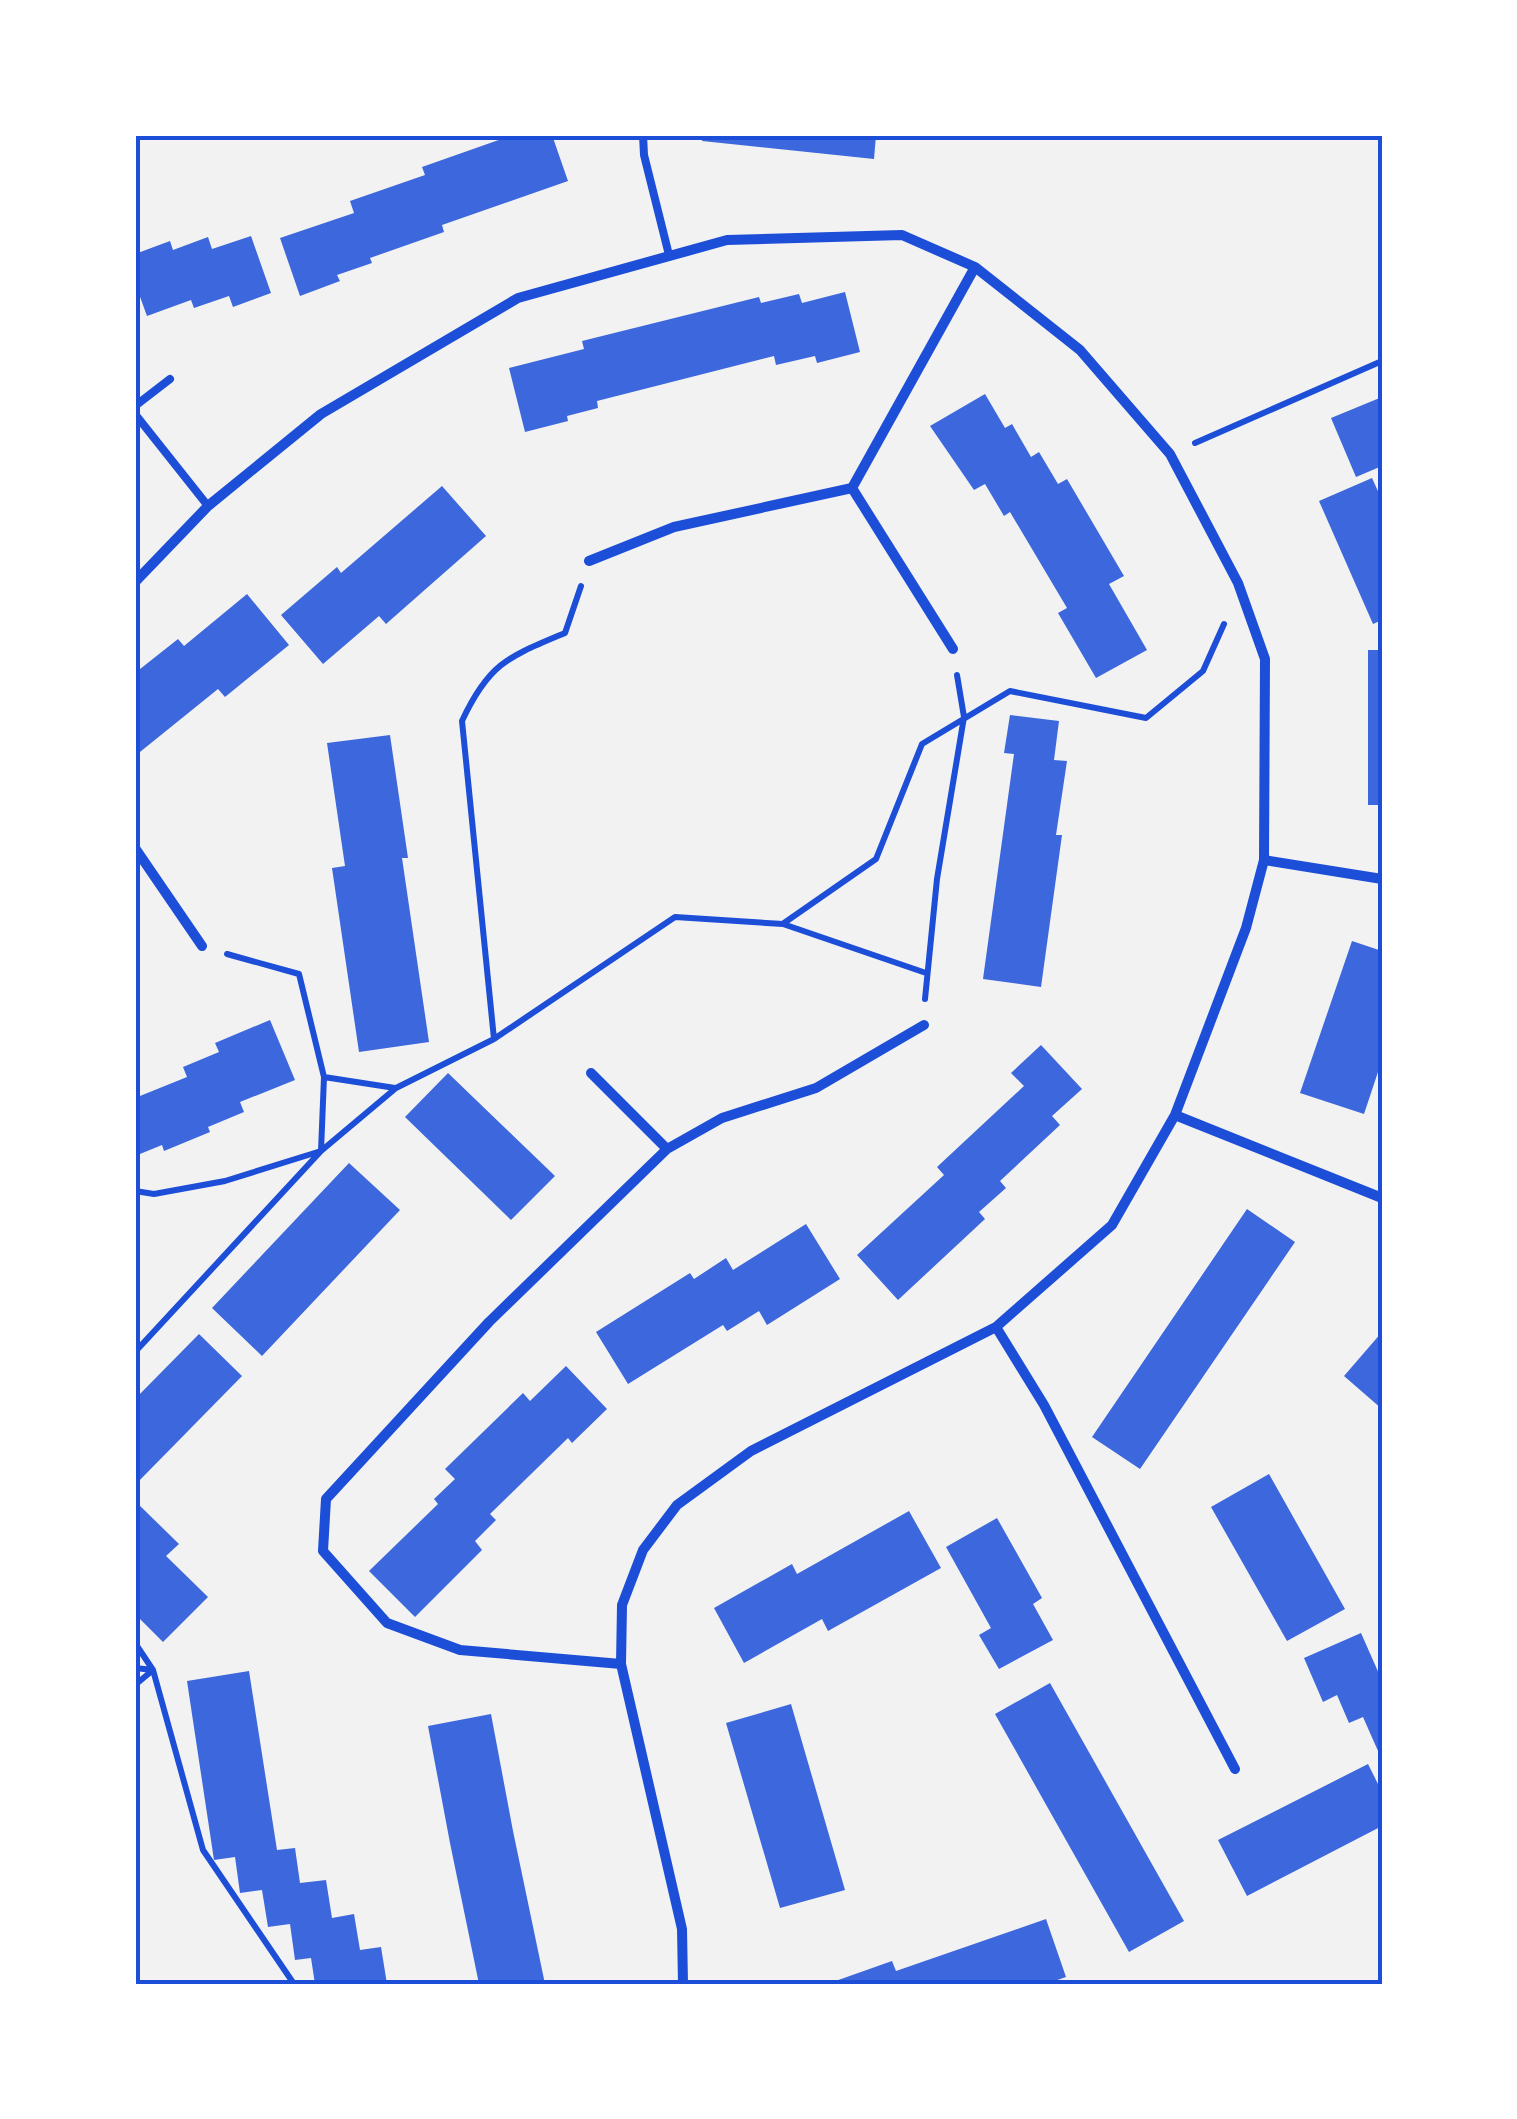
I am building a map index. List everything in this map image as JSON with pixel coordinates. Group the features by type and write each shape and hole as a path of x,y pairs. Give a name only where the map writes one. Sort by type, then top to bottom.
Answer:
{"street":[{"path":"135,582 208,506 321,414 518,298 727,240 902,235 975,267 1080,350 1170,454 1238,583 1265,659 1264,860 1246,928 1175,1114 1112,1225 996,1328 751,1451 677,1505 642,1550 622,1605 621,1664 682,1930 683,1984"},
{"path":"589,560 674,528 852,488 975,267"},
{"path":"852,488 953,649"},
{"path":"135,848 202,946"},
{"path":"1264,860 1382,878"},
{"path":"621,1664 460,1650 387,1623 323,1551 326,1499 489,1322 667,1148 722,1118 816,1088 924,1024"},
{"path":"591,1072 667,1148"},
{"path":"1175,1114 1382,1198"},
{"path":"996,1328 1044,1406 1236,1769"}],"lane":[{"path":"643,135 644,155 669,255"},
{"path":"135,406 170,379"},
{"path":"135,414 208,506"}],"path":[{"path":"1170,454 1382,361"},
{"path":"494,1039 462,721 478,688 507,658 565,632 589,560"},
{"path":"783,924 876,859 922,744 1010,690 1146,718 1202,671 1238,583"},
{"path":"924,1024 937,879 964,718 953,649"},
{"path":"135,1352 321,1151 396,1088 494,1039 675,916 783,924 926,973"},
{"path":"202,946 299,974 324,1077 321,1151"},
{"path":"324,1077 396,1088"},
{"path":"135,1191 154,1194 225,1181 321,1151"},
{"path":"135,1644 153,1670 203,1850 294,1984"},
{"path":"135,1668 153,1670"},
{"path":"135,1685 153,1670"}],"building":[{"path":"513,135 552,135 568,181 442,225 444,232 370,258 372,263 337,275 340,281 300,296 280,238 354,213 350,201 425,175 422,167"},
{"path":"703,135 876,135 874,159 702,141"},
{"path":"251,236 271,293 233,307 229,296 194,308 191,300 147,316 135,283 135,254 170,241 173,250 208,237 212,249"},
{"path":"845,292 860,352 817,363 815,356 776,365 774,356 597,401 598,408 567,416 568,421 525,432 509,368 584,349 582,341 759,297 761,303 799,294 802,303"},
{"path":"985,394 1005,428 1012,424 1031,457 1039,452 1058,484 1067,479 1124,576 1109,584 1147,650 1096,678 1058,613 1067,608 1010,512 1004,516 985,484 974,490 930,426"},
{"path":"1382,397 1382,466 1356,477 1331,418"},
{"path":"1372,478 1382,500 1382,620 1373,624 1319,501"},
{"path":"442,486 486,536 386,624 379,616 323,664 281,615 337,567 341,573"},
{"path":"247,594 289,645 225,697 218,689 135,756 135,673 178,639 184,646"},
{"path":"1368,650 1382,650 1382,805 1368,805"},
{"path":"1010,715 1059,721 1054,760 1067,761 1056,835 1062,835 1041,987 983,979 1014,754 1004,753"},
{"path":"390,735 408,858 402,858 429,1042 359,1052 332,868 345,866 327,743"},
{"path":"1352,941 1382,951 1382,1060 1364,1114 1300,1093"},
{"path":"270,1020 295,1080 240,1102 244,1112 208,1127 210,1132 164,1151 162,1145 135,1156 135,1098 187,1077 183,1067 219,1052 215,1043"},
{"path":"1041,1045 1082,1089 1052,1116 1060,1125 1000,1181 1006,1188 979,1212 985,1219 898,1300 857,1255 944,1175 937,1167 1024,1086 1011,1073"},
{"path":"448,1073 555,1176 511,1220 405,1117"},
{"path":"349,1163 400,1210 262,1356 212,1308"},
{"path":"1247,1209 1295,1242 1140,1469 1092,1437"},
{"path":"806,1224 840,1279 767,1325 759,1311 727,1331 723,1325 628,1384 596,1332 690,1273 694,1279 726,1258 733,1270"},
{"path":"1382,1332 1382,1409 1344,1376"},
{"path":"199,1334 242,1376 135,1485 135,1399"},
{"path":"566,1366 607,1409 572,1443 568,1438 490,1514 496,1520 475,1541 482,1550 415,1617 369,1571 438,1504 434,1499 455,1479 445,1469 523,1393 530,1401"},
{"path":"1269,1474 1345,1609 1287,1641 1211,1507"},
{"path":"135,1501 179,1544 166,1556 208,1597 163,1642 135,1614"},
{"path":"909,1511 941,1568 828,1631 822,1619 744,1663 714,1608 792,1564 797,1574"},
{"path":"997,1518 1042,1598 1033,1604 1053,1640 999,1669 979,1635 991,1628 946,1547"},
{"path":"1361,1633 1382,1675 1382,1760 1363,1717 1349,1723 1337,1695 1323,1702 1304,1658"},
{"path":"249,1671 277,1850 295,1848 300,1883 326,1880 332,1918 354,1914 360,1950 381,1947 387,1984 315,1984 311,1958 295,1960 290,1924 268,1927 262,1890 240,1893 235,1857 214,1860 187,1681"},
{"path":"1050,1683 1184,1921 1129,1952 995,1714"},
{"path":"791,1704 845,1890 780,1908 726,1723"},
{"path":"491,1714 545,1984 479,1984 450,1843 428,1726"},
{"path":"1368,1764 1382,1792 1382,1826 1247,1896 1218,1840"},
{"path":"1046,1919 1066,1977 1046,1984 827,1984 892,1961 896,1971"}]}
